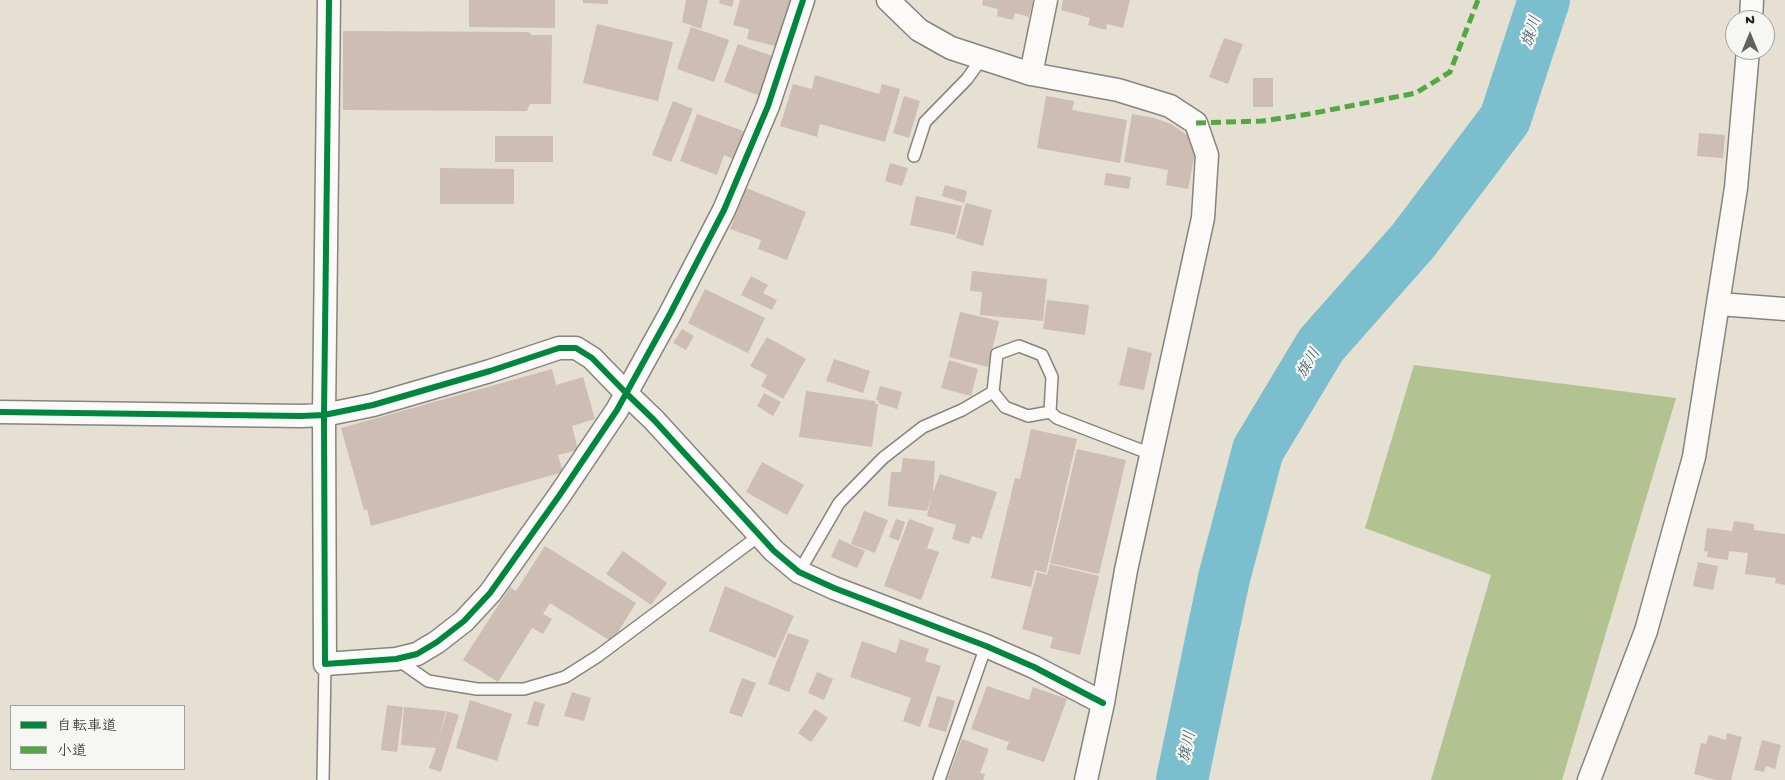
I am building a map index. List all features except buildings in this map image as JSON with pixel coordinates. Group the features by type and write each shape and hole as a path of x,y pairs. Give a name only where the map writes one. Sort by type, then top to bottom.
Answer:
{"street":[{"path":"329,0 324,415 325,664 396,659 416,654 437,642 464,621 490,593 559,496 627,394 670,314 724,210 768,106 803,0"},
{"path":"888,0 919,30 951,48 1031,74 1118,90 1170,106 1196,124 1207,154 1204,218 1126,570 1103,703 1086,780"},
{"path":"1031,74 1046,0"},
{"path":"1589,780 1646,631 1694,457 1736,188 1747,60"},
{"path":"1719,304 1785,309"},
{"path":"0,412 324,415 372,405 490,372 560,348 576,348 592,358 661,427 774,551 799,572 834,588 986,646 1103,703"}],"lane":[{"path":"914,156 926,122 967,79 982,58"},
{"path":"1019,346 1042,355 1052,377 1050,412 1028,416 1005,407 993,392 997,354 1019,346"},
{"path":"799,572 840,504 883,458 923,427 962,410 993,392"},
{"path":"1050,412 1057,418 1151,454"},
{"path":"396,659 428,681 477,689 524,689 565,677 598,656 760,536"},
{"path":"940,780 986,646"},
{"path":"323,780 325,664"}],"green space":[{"path":"1414,365 1676,398 1562,780 1431,780 1491,575 1365,528"}],"waterway":[{"name":"旗川","path":"1182,780 1224,578 1258,450 1321,345 1413,241 1505,119 1544,0"}],"marked path":[{"path":"1196,123 1262,121 1309,114 1416,93 1450,72 1478,0"}],"cycle path":[{"path":"329,0 324,415 325,664 396,659 417,654 437,642 464,621 490,593 617,410 670,314 724,210 768,106 803,0"},
{"path":"0,412 324,415 373,405 490,371 559,348 576,348 592,358 654,420 774,551 799,572 834,588 986,646 1034,667 1103,703"}]}
